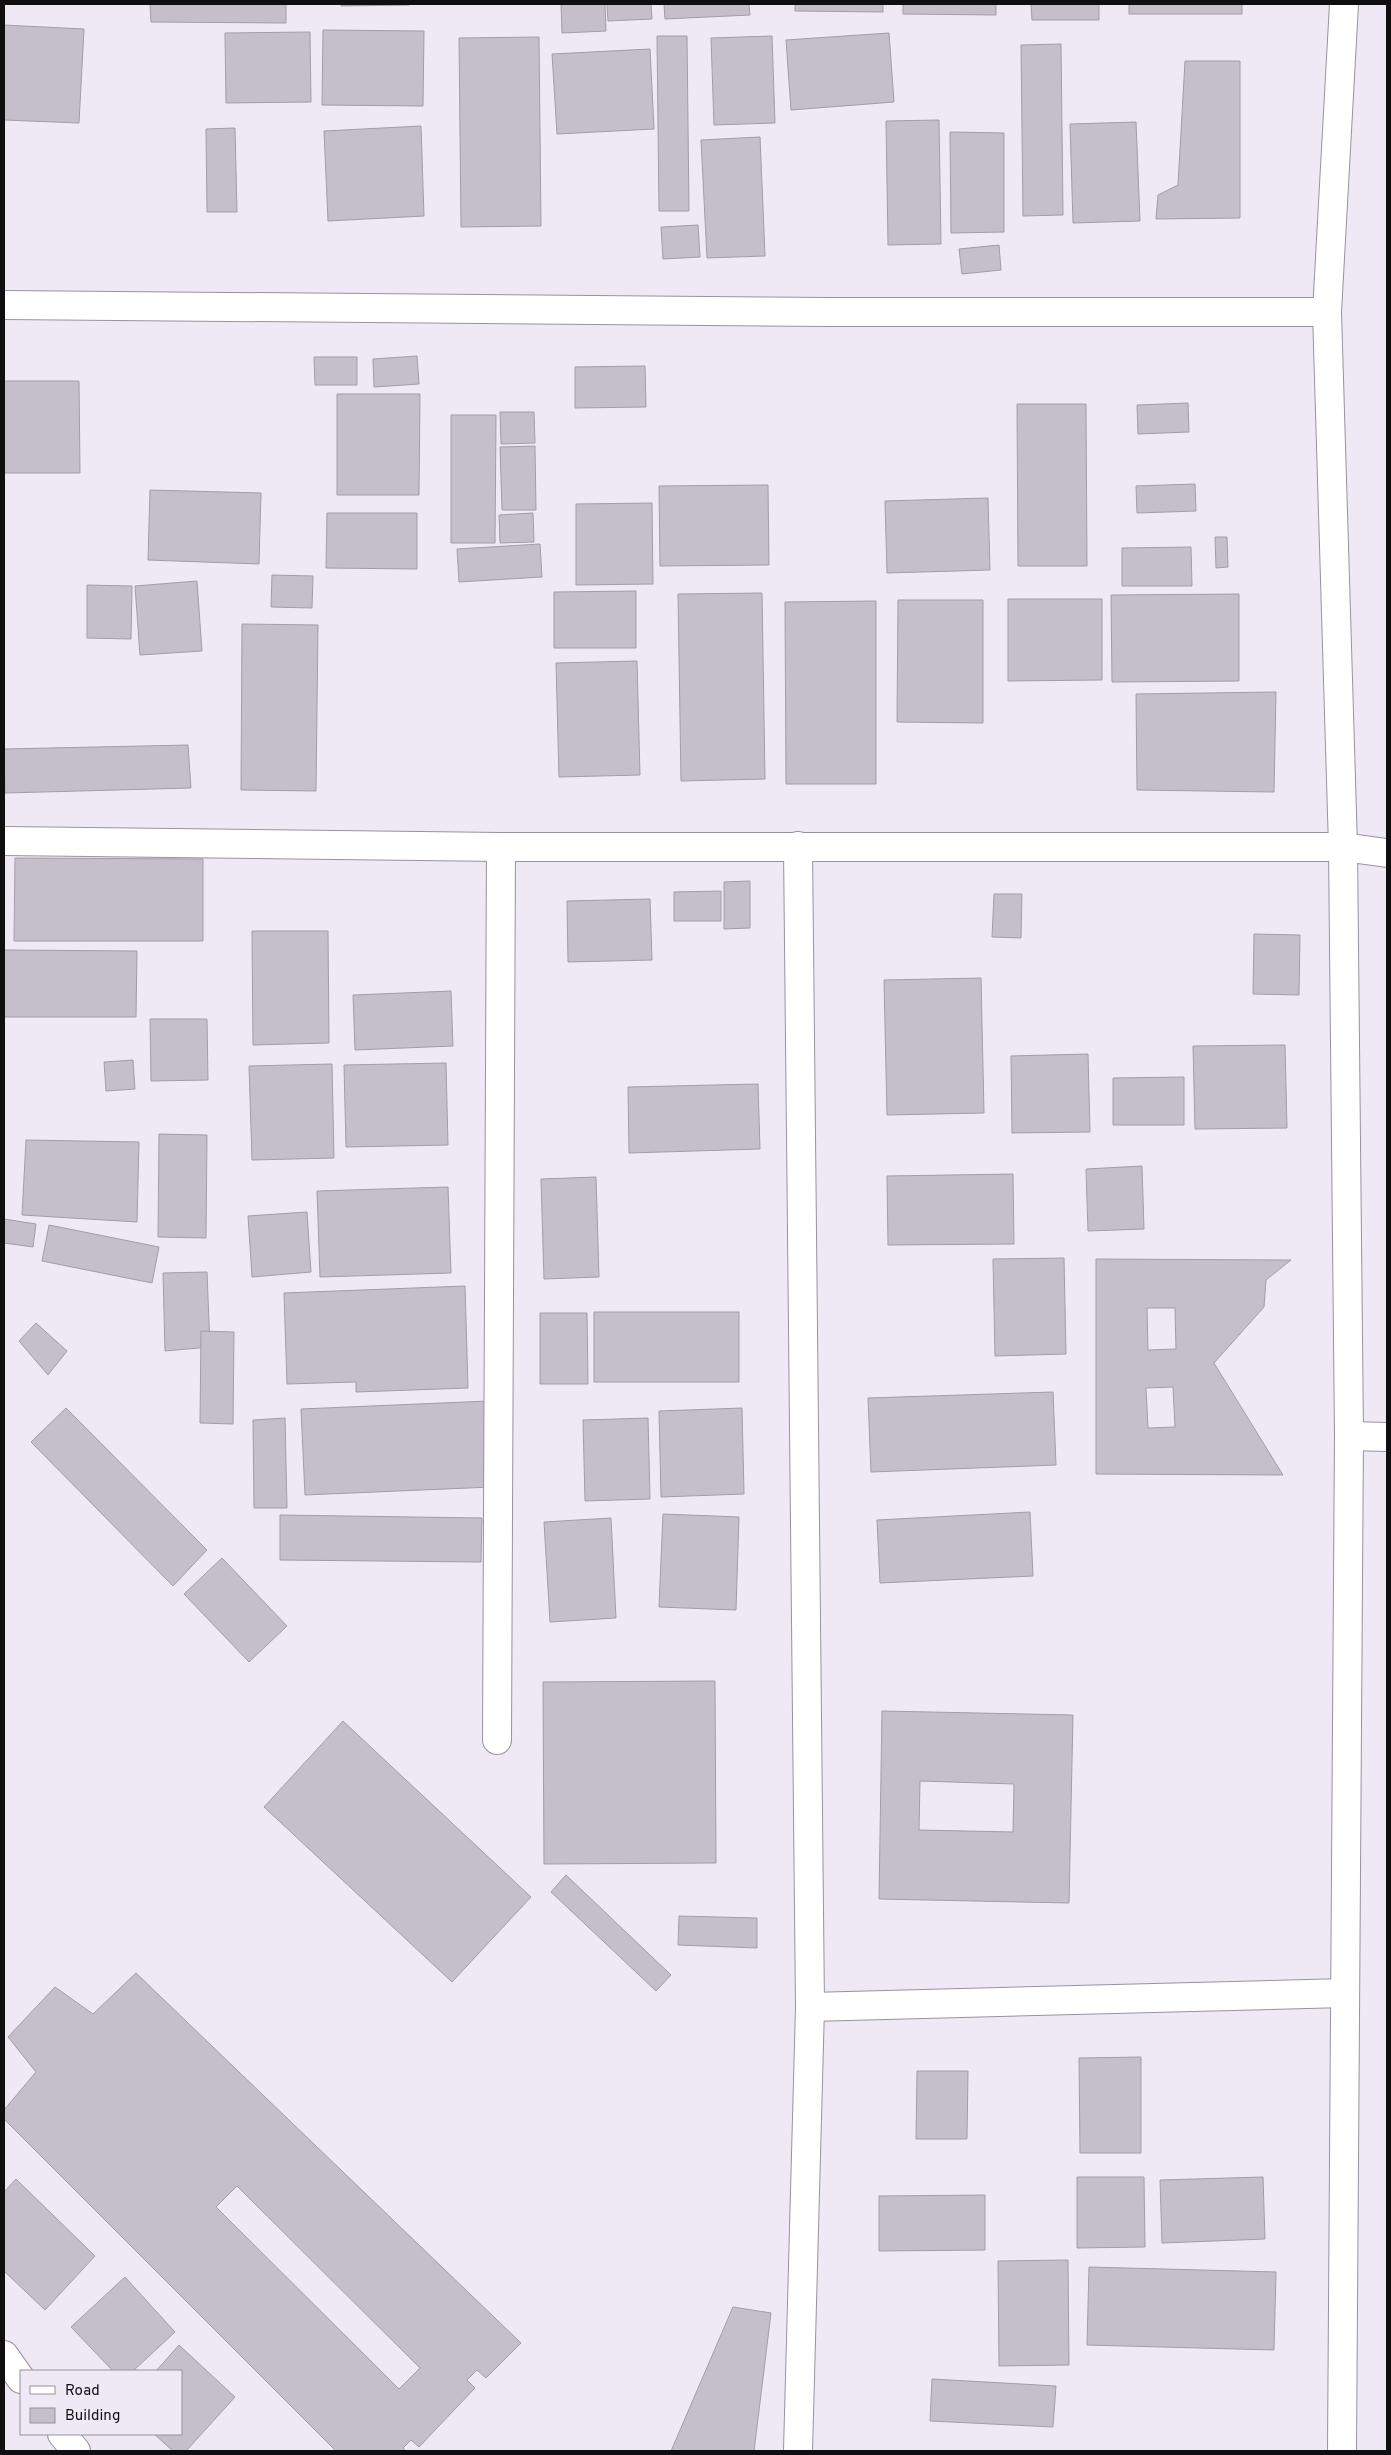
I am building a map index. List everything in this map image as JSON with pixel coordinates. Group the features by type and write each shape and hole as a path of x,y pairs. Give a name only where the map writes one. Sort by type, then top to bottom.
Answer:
{"street":[{"path":"1342,2451 1349,1436 1343,847 1327,312 1344,4"},
{"path":"4,305 820,312 1327,312"},
{"path":"4,841 501,847 1343,847 1387,853"},
{"path":"798,846 810,2007 798,2451"},
{"path":"497,1740 501,847"},
{"path":"1349,1436 1387,1437"},
{"path":"810,2007 1345,1993"},
{"path":"4,2355 20,2378"},
{"path":"63,2435 76,2451"}],"building":[{"path":"150,4 286,4 286,23 151,22"},
{"path":"341,4 409,4 409,5 341,6"},
{"path":"561,4 605,4 606,31 562,33"},
{"path":"607,4 651,4 652,19 608,21"},
{"path":"664,4 749,4 750,15 665,19"},
{"path":"795,4 883,4 883,12 795,11"},
{"path":"903,4 996,4 996,15 903,14"},
{"path":"1031,4 1099,4 1099,20 1032,20"},
{"path":"1129,4 1242,4 1242,14 1129,14"},
{"path":"4,25 84,29 79,123 4,120"},
{"path":"323,30 424,31 423,106 322,105"},
{"path":"310,32 311,102 226,103 225,33"},
{"path":"889,33 894,102 791,110 786,40"},
{"path":"657,36 687,36 689,211 659,211"},
{"path":"772,36 775,123 714,125 711,38"},
{"path":"539,37 541,226 461,227 459,38"},
{"path":"1061,44 1063,215 1023,216 1021,45"},
{"path":"650,49 654,129 557,134 552,54"},
{"path":"1185,61 1240,61 1240,218 1156,219 1158,195 1178,185"},
{"path":"939,120 941,244 888,245 886,121"},
{"path":"1136,122 1140,221 1073,223 1070,124"},
{"path":"421,126 424,216 328,221 324,131"},
{"path":"235,128 237,212 207,212 206,129"},
{"path":"950,132 1004,133 1004,232 951,233"},
{"path":"760,137 765,256 707,258 701,140"},
{"path":"698,225 700,257 663,259 661,227"},
{"path":"999,245 1001,270 962,274 959,249"},
{"path":"417,356 419,384 374,387 373,359"},
{"path":"314,357 357,357 357,385 315,385"},
{"path":"645,366 646,407 575,408 575,367"},
{"path":"4,381 79,381 80,473 4,473"},
{"path":"337,394 420,394 419,495 337,495"},
{"path":"1188,403 1189,432 1138,434 1137,405"},
{"path":"1017,404 1086,404 1087,566 1018,566"},
{"path":"500,412 534,412 535,443 501,444"},
{"path":"451,415 496,415 495,543 451,543"},
{"path":"535,446 536,510 502,510 500,447"},
{"path":"1195,484 1196,511 1137,513 1136,486"},
{"path":"768,485 769,565 660,566 659,486"},
{"path":"150,490 261,493 259,564 148,560"},
{"path":"988,498 990,570 887,573 885,501"},
{"path":"652,503 653,584 576,585 576,504"},
{"path":"327,513 417,513 417,569 326,568"},
{"path":"533,513 534,542 500,543 499,515"},
{"path":"1215,537 1227,537 1228,567 1216,568"},
{"path":"540,544 542,577 459,582 457,549"},
{"path":"1191,547 1192,586 1122,586 1122,548"},
{"path":"272,575 313,576 312,608 271,607"},
{"path":"197,581 202,651 140,655 135,586"},
{"path":"87,585 132,586 131,639 87,638"},
{"path":"636,591 636,648 554,648 554,592"},
{"path":"762,593 765,779 681,781 678,594"},
{"path":"1239,594 1239,681 1112,682 1111,595"},
{"path":"1008,599 1102,599 1102,680 1008,681"},
{"path":"898,600 983,600 983,723 897,722"},
{"path":"876,601 876,784 786,784 785,602"},
{"path":"242,624 318,625 316,791 241,790"},
{"path":"637,661 640,775 559,777 556,663"},
{"path":"1276,692 1274,792 1137,790 1136,694"},
{"path":"188,745 191,788 5,793 4,749"},
{"path":"15,858 203,859 203,941 14,941"},
{"path":"750,881 750,928 724,929 724,882"},
{"path":"721,891 721,921 674,921 674,892"},
{"path":"994,894 1022,894 1021,938 992,937"},
{"path":"650,899 652,960 568,962 567,901"},
{"path":"252,931 328,931 329,1043 253,1045"},
{"path":"1254,934 1300,935 1299,995 1253,994"},
{"path":"4,950 137,951 136,1017 4,1017"},
{"path":"981,978 984,1113 887,1115 884,980"},
{"path":"451,991 453,1046 355,1050 353,995"},
{"path":"150,1019 207,1019 208,1080 151,1081"},
{"path":"1285,1045 1287,1128 1195,1129 1193,1046"},
{"path":"1088,1054 1090,1132 1012,1133 1011,1056"},
{"path":"133,1060 135,1089 106,1091 104,1062"},
{"path":"446,1063 448,1145 346,1147 344,1065"},
{"path":"332,1064 334,1158 252,1160 249,1066"},
{"path":"1184,1077 1184,1125 1113,1125 1113,1078"},
{"path":"758,1084 760,1149 629,1153 628,1087"},
{"path":"159,1134 207,1135 206,1238 158,1237"},
{"path":"26,1140 139,1142 137,1222 22,1215"},
{"path":"1142,1166 1144,1229 1088,1231 1086,1169"},
{"path":"1013,1174 1014,1244 888,1245 887,1176"},
{"path":"596,1177 599,1277 544,1279 541,1179"},
{"path":"448,1187 451,1273 320,1277 317,1191"},
{"path":"307,1212 311,1272 252,1277 248,1216"},
{"path":"4,1219 36,1224 33,1247 4,1243"},
{"path":"49,1225 159,1247 152,1283 42,1261"},
{"path":"1064,1258 1066,1354 995,1356 993,1259"},
{"path":"1096,1259 1291,1260 1266,1280 1264,1307 1214,1363 1283,1475 1096,1474","holes":["1147,1308 1175,1308 1176,1349 1148,1350","1173,1387 1175,1427 1148,1428 1146,1388"]},
{"path":"207,1272 210,1347 165,1351 163,1273"},
{"path":"465,1286 468,1388 356,1392 356,1382 287,1384 284,1293"},
{"path":"594,1312 739,1312 739,1382 594,1382"},
{"path":"540,1313 587,1313 588,1384 540,1384"},
{"path":"36,1323 67,1351 48,1375 19,1341"},
{"path":"201,1331 234,1332 233,1424 200,1423"},
{"path":"1053,1392 1056,1465 871,1472 868,1398"},
{"path":"488,1401 492,1487 305,1495 301,1409"},
{"path":"66,1408 207,1550 173,1586 31,1442"},
{"path":"742,1408 744,1494 661,1497 659,1411"},
{"path":"285,1418 287,1508 254,1508 253,1420"},
{"path":"648,1418 650,1499 585,1501 583,1420"},
{"path":"1030,1512 1033,1576 880,1583 877,1520"},
{"path":"663,1514 739,1517 736,1610 659,1607"},
{"path":"280,1515 482,1518 481,1562 280,1560"},
{"path":"611,1518 616,1618 550,1622 544,1522"},
{"path":"222,1558 287,1626 249,1662 184,1594"},
{"path":"715,1681 716,1863 544,1864 543,1682"},
{"path":"882,1711 1073,1715 1069,1903 879,1899","holes":["920,1781 1014,1784 1013,1832 919,1830"]},
{"path":"343,1721 531,1897 452,1982 264,1807"},
{"path":"566,1875 671,1975 656,1991 551,1892"},
{"path":"679,1916 757,1918 757,1948 678,1945"},
{"path":"136,1973 521,2343 486,2378 477,2370 467,2380 475,2388 419,2447 411,2440 403,2448 406,2451 336,2451 4,2119 4,2110 36,2072 8,2037 55,1987 93,2014","holes":["237,2186 420,2368 399,2389 216,2207"]},
{"path":"1141,2057 1141,2153 1080,2153 1079,2058"},
{"path":"917,2071 968,2071 967,2139 916,2139"},
{"path":"1077,2177 1144,2177 1145,2247 1077,2248"},
{"path":"1263,2177 1265,2239 1162,2243 1160,2180"},
{"path":"16,2179 95,2256 45,2310 4,2271 4,2192"},
{"path":"985,2195 985,2250 879,2251 879,2196"},
{"path":"1068,2260 1069,2365 999,2366 998,2261"},
{"path":"1089,2267 1276,2272 1274,2350 1087,2345"},
{"path":"125,2277 175,2332 134,2370 112,2370 71,2327"},
{"path":"733,2307 771,2313 754,2451 671,2451"},
{"path":"179,2345 235,2397 186,2451 173,2451 155,2435 182,2435 182,2370 157,2370"},
{"path":"932,2379 1056,2386 1053,2427 930,2421"}]}
